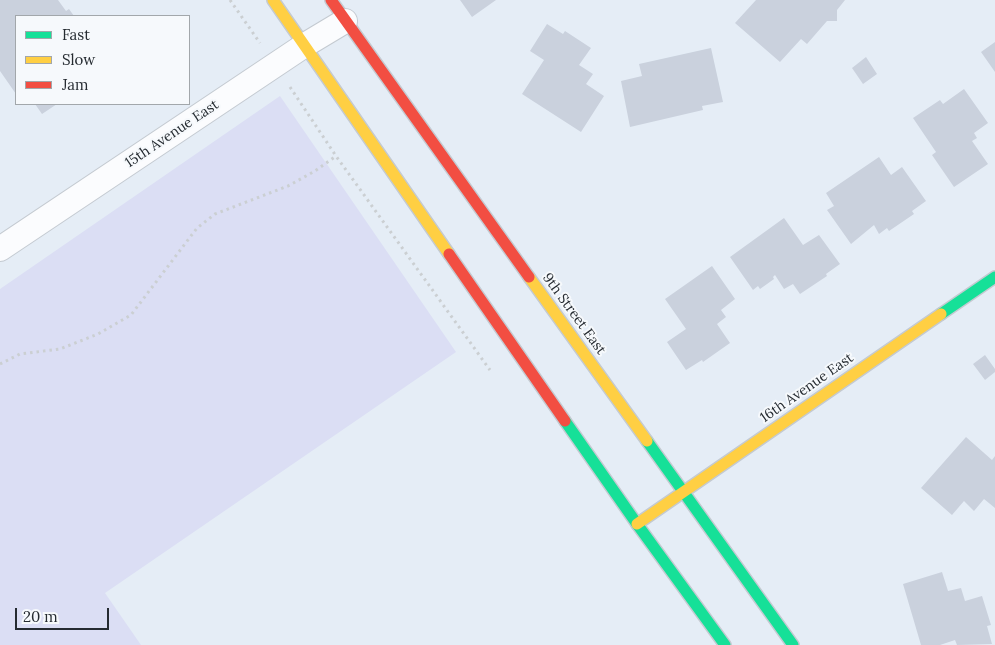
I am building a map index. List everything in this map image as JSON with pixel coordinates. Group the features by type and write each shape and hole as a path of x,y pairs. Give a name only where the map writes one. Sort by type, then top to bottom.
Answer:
{"main road":[{"path":"273,0 637,524 725,645"},
{"name":"9th Street East","path":"331,0 793,645"},
{"name":"16th Avenue East","path":"637,524 995,277"}],"street":[{"name":"15th Avenue East","path":"0,249 275,65 346,21"}],"path":[{"path":"230,0 336,156 492,372"},
{"path":"0,364 20,354 60,349 98,334 132,315 197,228 215,214 288,186 336,156"}],"shaded area":[{"path":"280,96 456,352 105,593 141,645 0,645 0,289"}],"building":[{"path":"0,0 58,0 66,11 69,9 73,15 15,15 15,93 0,71"},
{"path":"460,0 496,0 472,17"},
{"path":"756,0 845,0 837,10 837,21 827,21 807,44 801,39 780,62 735,23"},
{"path":"547,24 563,34 565,31 591,48 579,65 593,74 586,84 604,96 581,132 522,94 544,60 530,51"},
{"path":"995,42 995,72 981,52"},
{"path":"711,48 723,102 702,106 703,110 630,127 621,81 642,76 639,64"},
{"path":"866,57 877,74 863,84 852,68"},
{"path":"964,89 988,123 974,133 977,138 972,141 988,164 954,187 932,155 936,152 913,118 940,100 943,104"},
{"path":"36,105 56,105 42,114"},
{"path":"879,157 891,175 902,167 926,201 912,211 914,214 889,231 887,228 879,234 874,225 851,244 827,210 834,206 826,193"},
{"path":"784,218 803,245 819,235 840,264 826,274 827,276 800,294 793,284 784,289 775,275 774,279 760,289 758,286 753,290 730,257"},
{"path":"712,266 735,299 721,310 726,317 717,324 730,343 703,362 702,360 686,370 667,342 686,329 665,299"},
{"path":"985,355 995,369 995,372 985,380 973,364"},
{"path":"966,437 992,460 995,456 995,508 984,499 974,511 964,501 952,515 921,488"},
{"path":"942,572 948,591 961,588 965,601 982,596 991,625 987,626 992,644 957,645 955,640 940,645 921,645 903,584"}],"traffic: fast":[{"path":"941,314 995,277"},
{"path":"565,421 725,645"},
{"path":"647,441 793,645"}],"traffic: slow":[{"path":"273,0 449,254"},
{"path":"529,277 647,441"},
{"path":"637,524 941,314"}],"traffic: jam":[{"path":"331,0 529,277"},
{"path":"449,254 565,421"}]}
